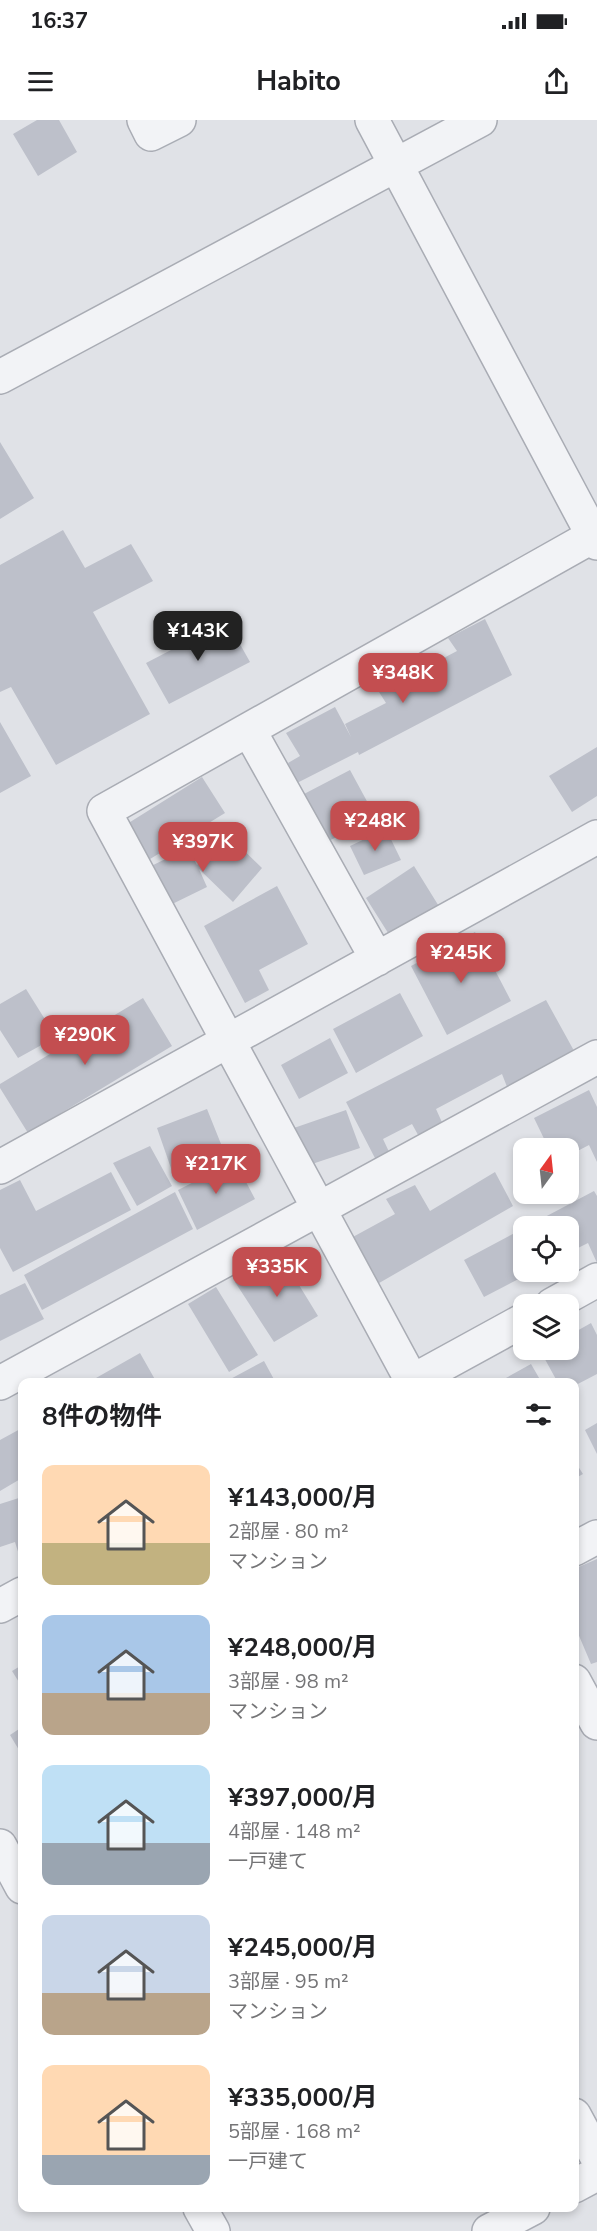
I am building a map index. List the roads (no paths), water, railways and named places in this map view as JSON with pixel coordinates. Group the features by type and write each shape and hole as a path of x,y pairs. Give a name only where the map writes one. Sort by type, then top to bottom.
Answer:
{"street":[{"path":"144,120 151,134 179,120"},
{"path":"372,120 595,539 104,811 409,1378"},
{"path":"0,377 480,120"},
{"path":"249,729 377,959"},
{"path":"3,1159 228,1041 597,837"},
{"path":"0,1383 597,1057"},
{"path":"572,1294 597,1280"},
{"path":"418,1378 513,1326"},
{"path":"579,1546 597,1537"},
{"path":"0,1606 18,1596"},
{"path":"579,1691 597,1723"},
{"path":"10,1852 18,1875"},
{"path":"579,2124 597,2157"},
{"path":"579,2183 597,2174"},
{"path":"202,2212 213,2231"},
{"path":"489,2231 525,2212"}]}
